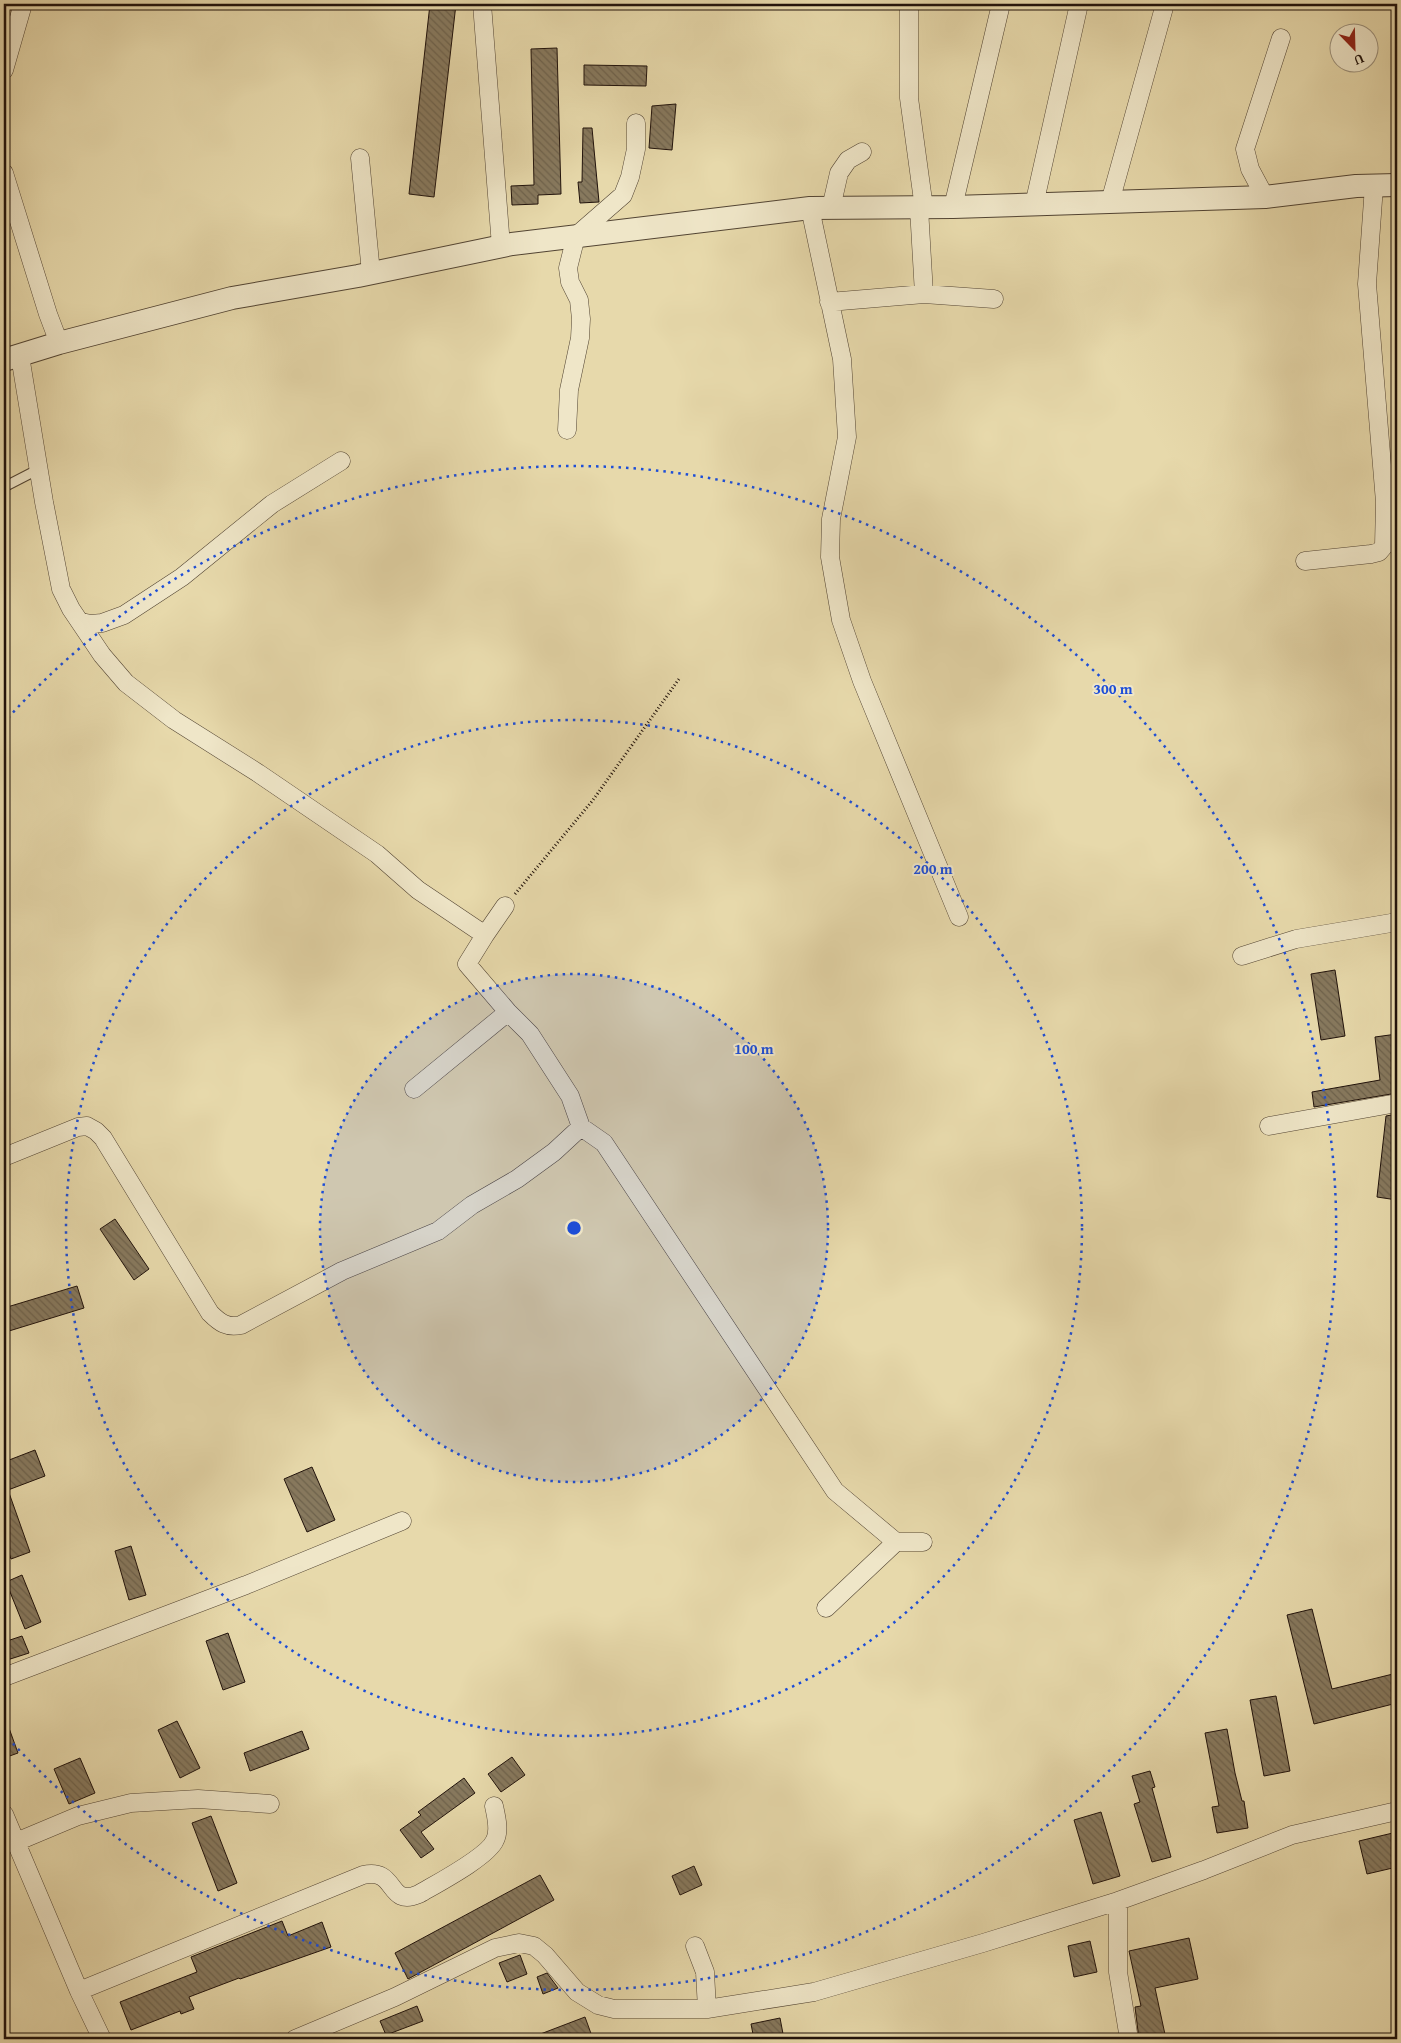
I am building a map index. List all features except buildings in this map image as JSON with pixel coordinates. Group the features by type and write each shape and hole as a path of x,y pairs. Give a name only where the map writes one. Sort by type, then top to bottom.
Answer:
{"street":[{"path":"4,70 23,4"},
{"path":"482,4 501,246"},
{"path":"908,4 909,98 921,208 924,294"},
{"path":"953,207 1000,4"},
{"path":"1034,205 1079,4"},
{"path":"1110,202 1165,4"},
{"path":"1265,197 1246,160 1245,148 1280,38"},
{"path":"567,430 569,390 580,338 578,300 570,282 568,268 576,236 623,195 630,177 636,149 636,123"},
{"path":"862,152 848,160 820,208 830,302 842,359 847,437 831,519 830,556 841,620 862,681 959,917"},
{"path":"360,158 371,273"},
{"path":"4,174 59,343"},
{"path":"485,935 418,890 377,854 258,773 174,720 126,684 102,655 71,608 61,589 39,469 12,358 59,343 232,298 371,273 501,246 576,236 820,208 921,208 1265,197 1356,186 1397,185"},
{"path":"1305,561 1371,554 1378,552 1384,546 1385,502 1367,284 1374,186"},
{"path":"830,302 924,294 994,299"},
{"path":"81,622 91,624 102,623 124,615 182,577 272,504 341,461"},
{"path":"505,906 468,964 508,1012 530,1034 570,1096 581,1127 604,1143 835,1491 896,1542 923,1542"},
{"path":"1242,956 1296,939 1397,922"},
{"path":"414,1089 508,1012"},
{"path":"1269,1126 1397,1103"},
{"path":"4,1157 78,1126 87,1126 96,1131 121,1165 210,1313 226,1326 234,1327 241,1326 342,1271 438,1231 472,1205 517,1179 554,1152 581,1127"},
{"path":"4,1677 246,1585 402,1521"},
{"path":"826,1608 896,1542"},
{"path":"16,1842 78,1816 131,1804 198,1798 270,1804"},
{"path":"79,1991 363,1875 378,1873 384,1876 397,1894 403,1897 410,1898 419,1894 486,1852 495,1840 497,1826 494,1806"},
{"path":"294,2039 395,1996 495,1948 519,1943 534,1946 545,1955 577,1992 598,2005 614,2008 636,2010 707,2009 814,1992 983,1943 1118,1901 1204,1870 1292,1835 1397,1811"},
{"path":"4,1814 79,1991 102,2039"},
{"path":"1118,1901 1118,1972 1129,2039"},
{"path":"695,1946 706,1972 707,2009"}],"lane":[{"path":"4,487 39,469"}],"path":[{"path":"505,906 593,800 679,679"}]}
